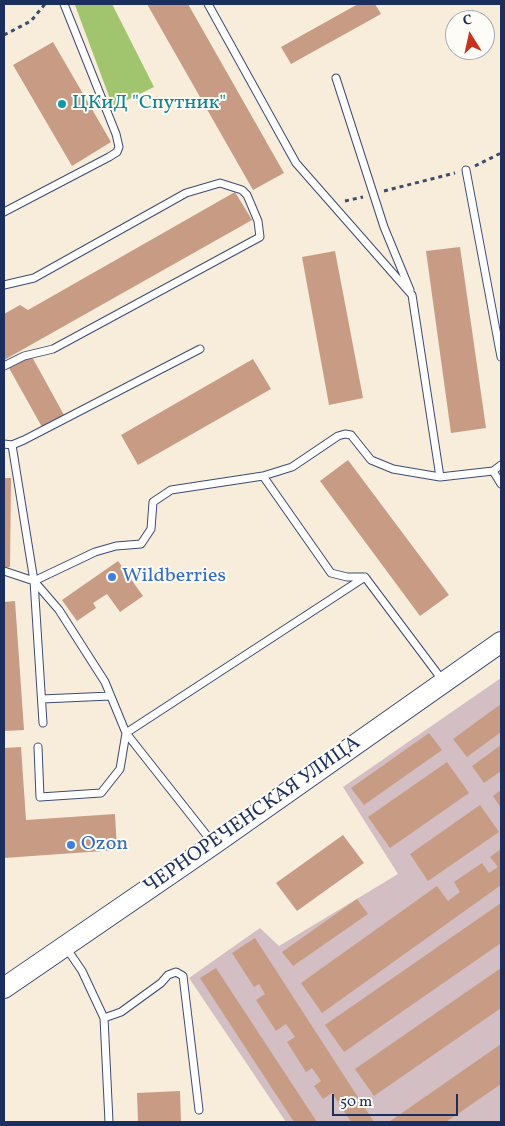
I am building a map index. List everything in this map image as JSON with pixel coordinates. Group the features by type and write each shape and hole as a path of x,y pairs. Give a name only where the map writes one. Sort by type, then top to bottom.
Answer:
{"main road":[{"name":"ЧЕРНОРЕЧЕНСКАЯ УЛИЦА","path":"4,988 214,844 501,642"}],"lane":[{"path":"4,212 109,157 117,152 119,147 116,134 64,4"},
{"path":"208,4 296,163 412,295"},
{"path":"336,78 384,226 412,295 440,477"},
{"path":"466,170 501,357"},
{"path":"4,285 34,278 186,193 220,183 242,190 247,194 258,221 260,237 53,349 24,356 4,366"},
{"path":"4,444 12,445 200,349"},
{"path":"34,581 95,552 116,546 141,544 152,529 153,502 171,490 263,476 292,467 338,436 345,434 351,435 371,460 393,469 440,477 493,471 501,465"},
{"path":"12,445 34,581 44,723"},
{"path":"493,471 501,484"},
{"path":"263,476 331,573 347,578 365,577"},
{"path":"4,571 34,581 58,610 105,682 126,733 214,844"},
{"path":"365,577 444,682"},
{"path":"38,747 40,797 101,793 120,768 126,733 365,577"},
{"path":"42,698 110,696"},
{"path":"65,946 82,971 104,1018 110,1122"},
{"path":"104,1018 121,1012 161,983 168,975 176,972 183,976 199,1110"}],"path":[{"path":"4,35 31,21 45,4"},
{"path":"332,204 466,170 501,153"}],"shaded area":[{"path":"501,678 501,1122 286,1122 189,978 260,928 279,946 398,874 343,787"}],"green space":[{"path":"112,4 154,87 113,107 75,5"}],"building":[{"path":"147,4 188,4 284,173 253,190"},
{"path":"358,4 375,4 381,14 291,64 281,47"},
{"name":"ЦКиД \"Спутник\"","path":"53,42 111,142 72,166 13,65"},
{"path":"235,192 252,220 4,360 4,314 20,305 28,310"},
{"path":"460,247 486,428 451,433 426,251"},
{"path":"335,251 363,398 329,405 302,257"},
{"path":"31,355 64,415 42,427 9,368"},
{"path":"253,359 271,389 138,465 121,435"},
{"path":"348,460 449,595 420,616 320,481"},
{"path":"4,478 11,478 10,567 4,567"},
{"name":"Wildberries","path":"118,561 143,596 120,612 107,594 93,603 96,608 77,621 62,600"},
{"path":"15,601 24,730 4,731 4,602"},
{"path":"501,704 501,732 467,757 453,739"},
{"path":"429,733 442,750 364,805 351,788"},
{"path":"501,745 501,771 484,783 472,766"},
{"path":"21,747 26,820 115,814 117,850 4,858 4,748"},
{"path":"447,762 469,793 390,848 368,817"},
{"path":"501,790 501,808 493,796"},
{"path":"480,805 499,832 428,881 410,854"},
{"path":"343,835 364,863 297,911 276,883"},
{"path":"501,849 501,885 322,1013 301,983 437,886 448,901 460,892 454,882 482,863 489,873 498,867 490,857"},
{"path":"357,899 368,914 293,966 282,952"},
{"path":"501,903 501,943 344,1052 325,1025"},
{"path":"255,938 374,1122 351,1122 332,1093 323,1099 314,1086 321,1081 312,1068 306,1072 287,1042 295,1037 286,1024 276,1031 256,1000 265,994 259,984 254,987 232,953"},
{"path":"216,968 317,1122 294,1122 200,978"},
{"path":"501,968 501,1008 374,1096 355,1069"},
{"path":"501,1044 501,1084 446,1122 389,1122"},
{"path":"180,1091 181,1122 138,1122 137,1093"}],"place":[{"name":"ЦКиД \"Спутник\"","path":"62,104"},
{"name":"Wildberries","path":"112,577"},
{"name":"Ozon","path":"71,845"}]}
